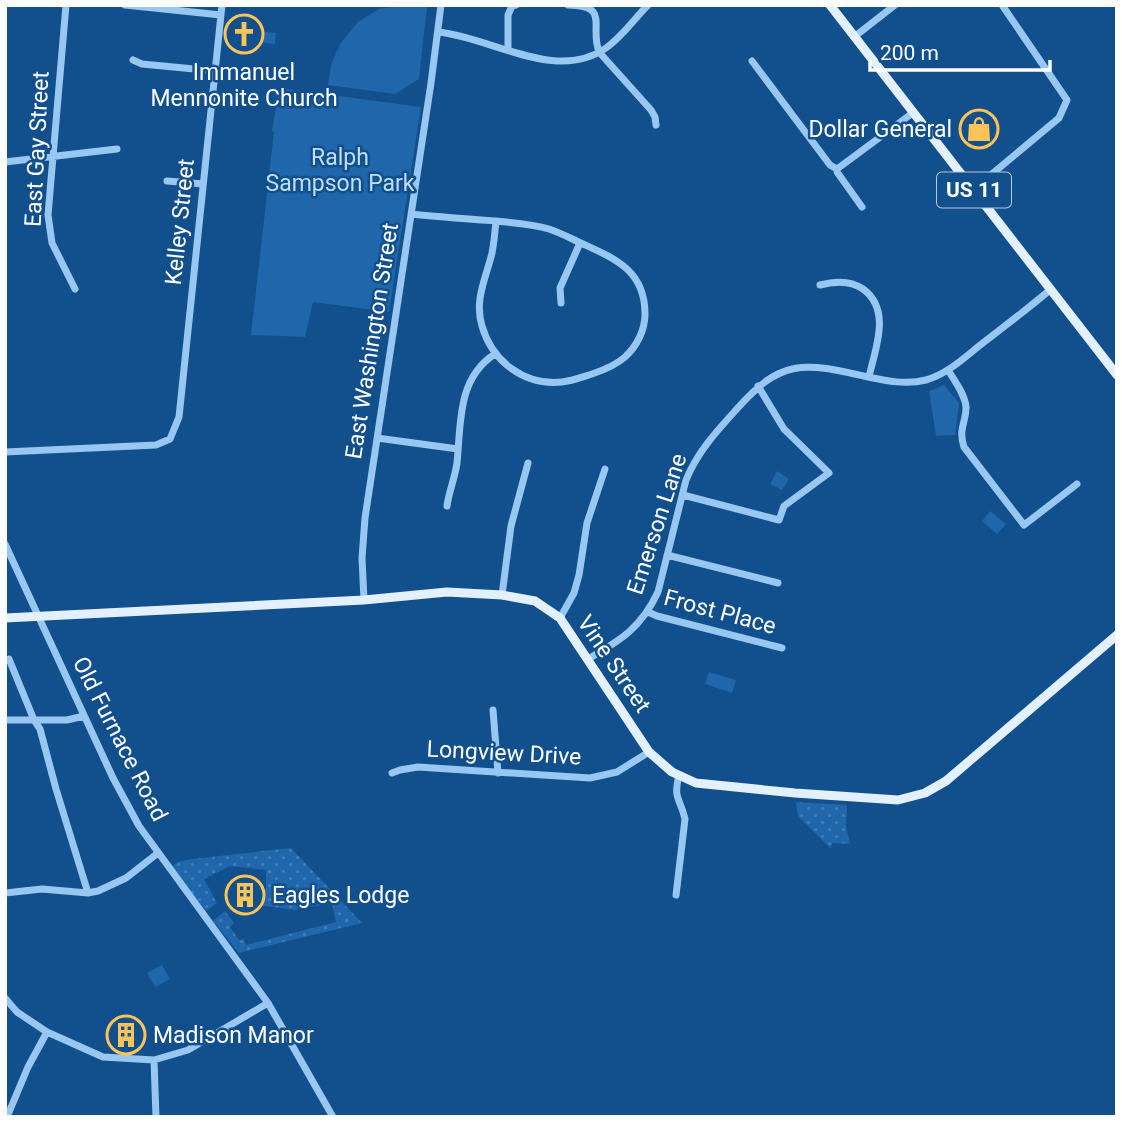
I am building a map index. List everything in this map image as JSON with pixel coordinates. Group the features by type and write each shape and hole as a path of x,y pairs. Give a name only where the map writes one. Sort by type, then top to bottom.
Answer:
{"main road":[{"name":"US 11","path":"830,5 1117,375"},
{"name":"Vine Street","path":"5,618 364,600 447,592 502,595 535,601 560,618 649,752 672,772 696,783 898,800 925,793 946,781 1117,635"}],"street":[{"name":"East Gay Street","path":"66,5 48,215 52,243 75,289"},
{"path":"125,5 169,7 220,15"},
{"name":"Kelley Street","path":"5,452 156,444 168,440 179,417 222,5"},
{"name":"East Washington Street","path":"364,600 363,532 441,5"},
{"path":"508,50 508,15 510,9 516,5"},
{"path":"568,5 587,6 595,13 600,52 651,110 656,125"},
{"path":"438,32 458,35 538,58 561,62 577,60 600,52 622,34 648,5"},
{"path":"855,37 895,5"},
{"path":"974,190 1059,118 1066,100 1002,5"},
{"path":"133,60 142,65 215,71"},
{"path":"752,61 830,165 837,169 862,207"},
{"path":"837,169 914,113"},
{"path":"5,162 117,149"},
{"path":"167,181 203,184"},
{"path":"411,214 532,225 547,229 620,262 639,285 645,319 640,335 623,359 609,368 557,383 523,375 506,365 495,354 482,329 479,303 492,252 496,222"},
{"path":"561,303 560,288 580,243"},
{"path":"820,285 837,282 853,284 867,292 877,306 879,330 869,377"},
{"name":"Emerson Lane","path":"588,659 632,630 648,612 658,592 692,466 698,454 758,386 774,375 797,367 826,368 890,382 913,382 933,377 948,370 1051,289"},
{"path":"447,506 456,470 460,418 466,391 480,367 495,354"},
{"path":"948,370 964,398 966,408 961,438 964,447 1024,525 1077,484"},
{"path":"683,495 779,520 783,506 829,473 784,429 758,386"},
{"path":"377,438 458,449"},
{"path":"502,595 510,526 528,463"},
{"path":"560,618 574,593 585,532 605,469"},
{"name":"Old Furnace Road","path":"5,544 113,778 139,826 268,1003 333,1117"},
{"path":"667,555 778,583"},
{"name":"Frost Place","path":"648,612 782,648"},
{"path":"9,659 40,729 88,893"},
{"path":"494,710 498,772"},
{"path":"5,720 67,720 84,716"},
{"name":"Longview Drive","path":"392,774 418,767 594,778 620,770 649,752"},
{"path":"676,895 685,819 677,798 679,775"},
{"path":"5,892 42,889 88,893 98,891 126,878 158,853"},
{"path":"5,998 17,1012 47,1032 103,1057 154,1060 188,1050 268,1003"},
{"path":"7,1117 28,1067 47,1032"},
{"path":"154,1060 156,1117"}],"green space":[{"path":"402,5 427,6 419,79 395,94 328,85 331,65 340,44 358,22 379,9"},
{"path":"257,31 276,33 275,44 256,42"},
{"name":"Ralph Sampson Park","path":"279,88 421,107 389,312 313,302 305,337 251,335 272,131"},
{"path":"944,385 959,403 955,435 936,436 929,391"},
{"path":"777,471 789,479 782,490 770,484"},
{"path":"990,511 1006,524 997,534 982,521"},
{"path":"709,672 736,680 732,693 705,684"},
{"path":"796,802 847,805 846,827 850,844 832,843 831,849 799,817"},
{"path":"291,848 362,923 239,953 213,921 225,911 234,923 230,927 239,940 244,939 246,945 336,922 332,903 295,910 258,905 260,889 266,889 266,870 230,866 204,879 217,903 206,911 170,867 192,859"},
{"path":"162,965 170,979 155,987 147,973"}],"place":[{"name":"Immanuel Mennonite Church","path":"244,34"},
{"name":"Dollar General","path":"979,129"},
{"name":"Eagles Lodge","path":"245,895"},
{"name":"Madison Manor","path":"126,1035"}]}
